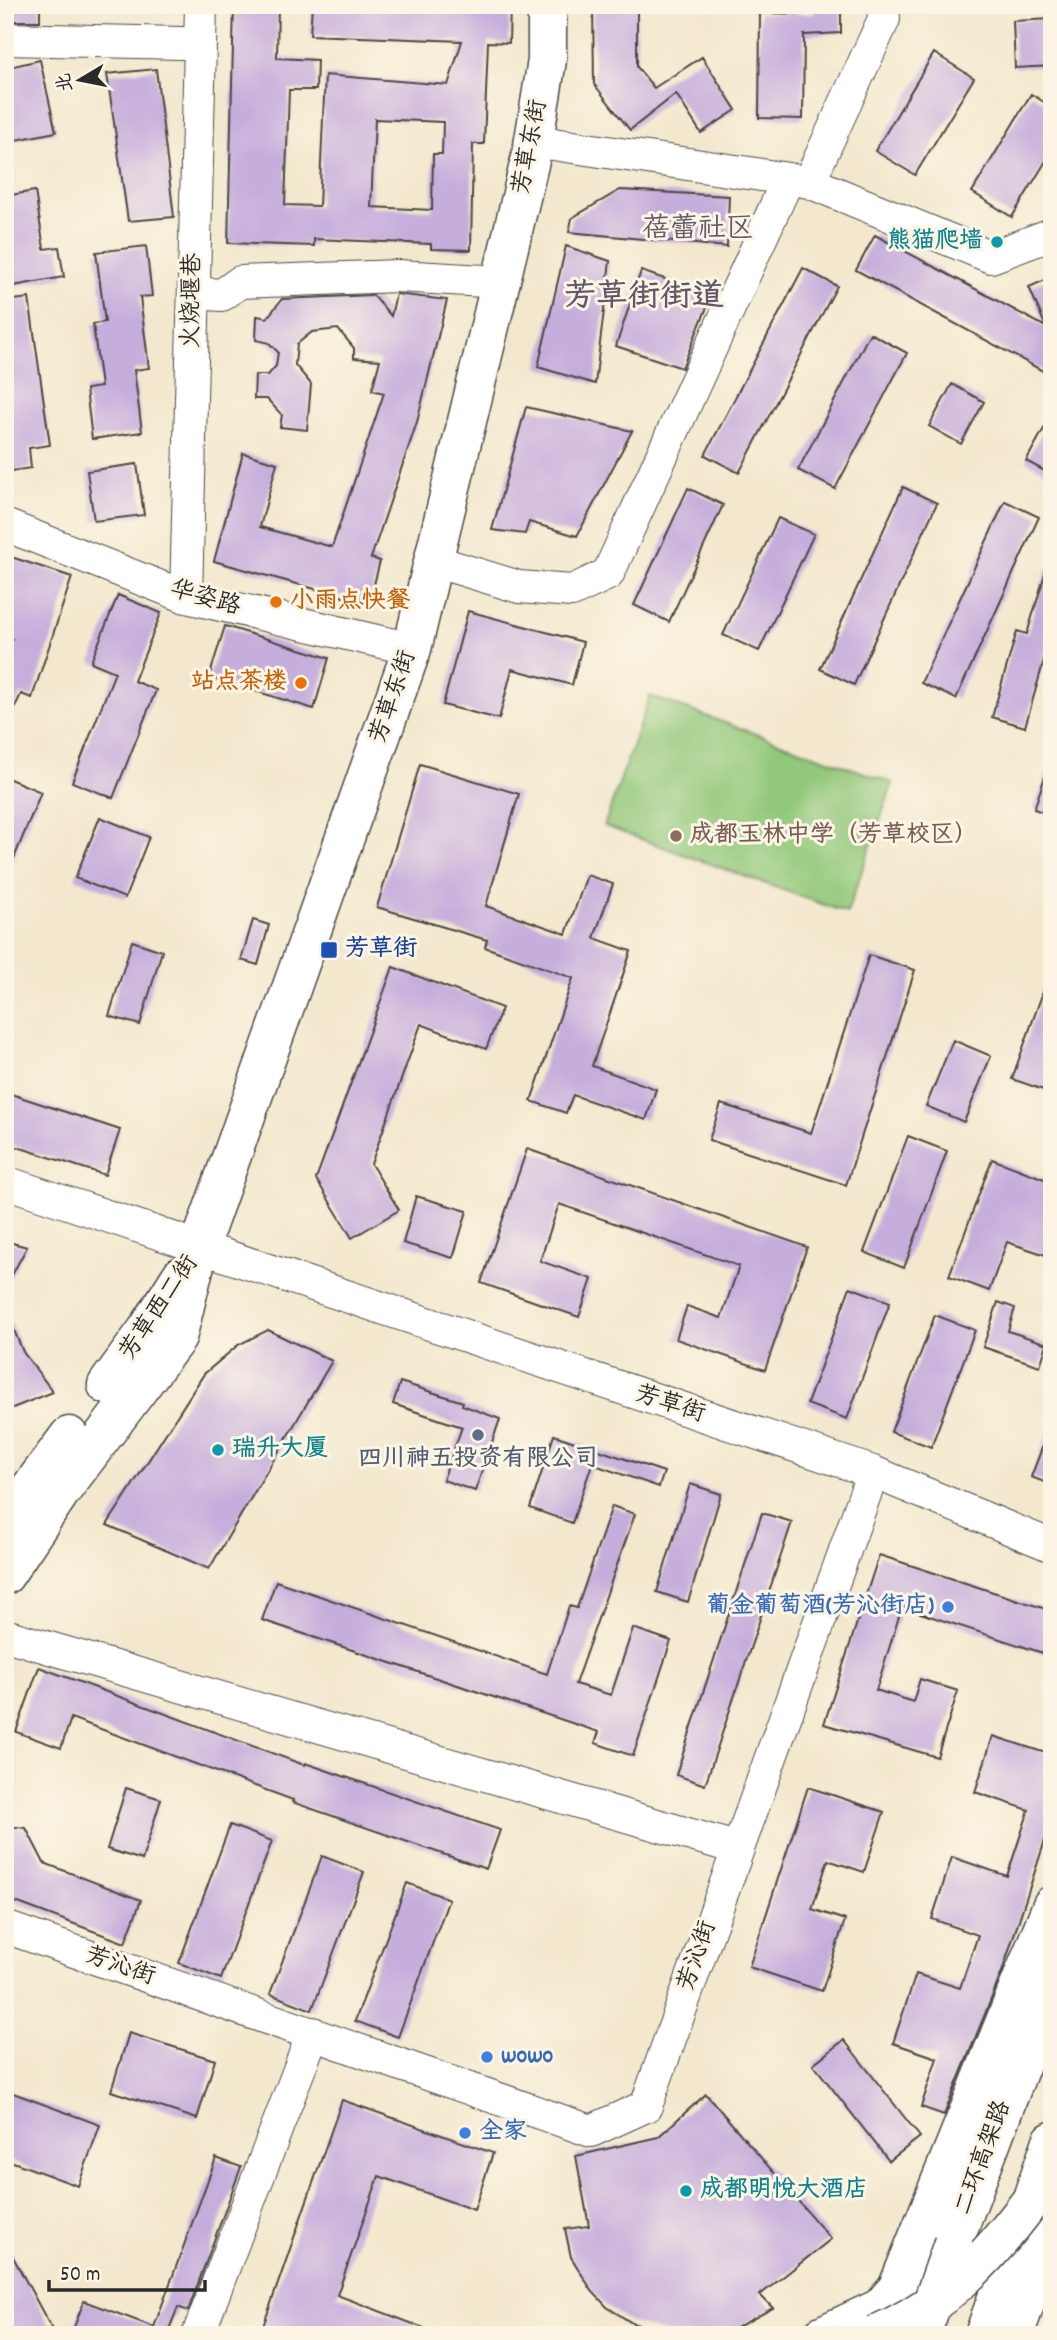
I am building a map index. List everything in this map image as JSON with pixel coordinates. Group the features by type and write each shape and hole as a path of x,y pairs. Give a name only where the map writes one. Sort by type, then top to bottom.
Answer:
{"main road":[{"name":"芳草东街","path":"199,1248 412,649 502,282 533,141 547,60 547,5"},
{"name":"芳草西二街","path":"5,1522 147,1330 199,1248"},
{"name":"芳草西二街","path":"9,1574 68,1482 177,1338 199,1248"},
{"path":"884,2328 897,2289 1052,1905"},
{"name":"二环高架路","path":"922,2335 1018,2066 1052,1982"},
{"path":"884,2328 995,2086 1018,2066"},
{"path":"1014,2335 1041,2216 1052,2141"},
{"path":"822,2335 884,2328 922,2309 1041,2216"},
{"path":"984,2335 1041,2216"}],"street":[{"path":"179,594 183,5"},
{"name":"火烧堰巷","path":"179,594 194,293 201,5"},
{"path":"434,561 519,587 572,591 608,573 799,181 884,19 883,5"},
{"path":"5,38 182,43"},
{"path":"533,141 799,181 991,257 1052,234"},
{"path":"194,293 222,295 240,282 398,276 502,282"},
{"name":"华姿路","path":"5,524 179,594 412,649"},
{"name":"芳草街","path":"5,1182 873,1472 1052,1546"},
{"name":"芳沁街","path":"5,1927 591,2131 646,2106 736,1848 873,1472"},
{"path":"5,1635 736,1848"},
{"path":"198,2335 313,2033"}],"green space":[{"path":"650,696 893,783 847,913 604,826"}],"building":[{"path":"5,5 40,5 40,21 5,21"},
{"path":"234,5 278,5 277,58 317,60 316,90 289,90 285,205 319,206 325,75 448,85 462,41 310,35 312,5 510,5 509,43 488,42 484,144 473,144 471,250 431,249 431,244 314,239 314,246 228,243","holes":["375,119 443,122 442,154 433,154 432,210 371,207"]},
{"path":"593,5 637,5 637,67 654,88 702,57 736,110 701,133 676,94 630,130 594,84"},
{"path":"814,5 841,5 841,33 804,35 803,119 759,118 760,13 814,14"},
{"path":"1052,19 1052,66 1015,68 1013,21"},
{"path":"934,53 974,78 915,175 875,151"},
{"path":"40,60 56,132 16,140 5,91 5,68"},
{"path":"156,69 174,217 128,221 107,74"},
{"path":"1031,94 1052,107 1052,151 1012,217 972,192"},
{"path":"620,190 729,196 727,247 569,232 572,218"},
{"path":"35,191 44,249 59,247 64,277 13,286 5,240 5,196"},
{"path":"875,235 1046,327 1029,287 1052,277 1052,376 856,270"},
{"path":"146,246 152,296 140,297 149,368 134,370 142,432 92,439 86,389 101,387 93,324 105,322 96,252"},
{"path":"566,246 610,261 595,384 538,367"},
{"path":"803,268 837,286 739,473 705,455"},
{"path":"641,271 712,295 682,368 616,346"},
{"path":"396,294 447,300 417,422 371,558 380,561 369,604 214,561 243,453 277,463 260,527 332,547 384,393 372,390 380,360 354,358 354,348 338,329 312,332 297,344 295,365 311,384 307,430 280,427 282,415 267,399 254,399 255,375 268,375 276,366 278,352 269,343 256,340 257,316 267,318 282,299 373,295 391,316"},
{"path":"29,298 50,445 29,448 31,468 5,472 5,301"},
{"path":"870,333 907,353 835,489 798,470"},
{"path":"952,384 984,402 961,444 929,426"},
{"path":"526,407 632,431 577,536 529,522 525,534 492,530"},
{"path":"1052,414 1052,475 1026,461"},
{"path":"137,464 144,515 94,521 87,471"},
{"path":"903,487 937,503 854,685 820,669"},
{"path":"688,488 723,505 669,622 634,605"},
{"path":"1005,501 1039,517 956,699 921,683"},
{"path":"778,518 814,534 759,651 723,635"},
{"path":"5,555 72,577 32,698 21,694 5,729 5,658 12,639 5,638"},
{"path":"1047,567 1052,567 1052,632 1025,727 992,717 1017,631 1027,634"},
{"path":"118,595 161,613 134,681 156,690 113,798 72,782 115,672 91,662"},
{"path":"468,611 583,642 572,685 512,669 499,719 443,705"},
{"path":"225,626 329,658 314,709 209,677"},
{"path":"420,764 519,794 486,906 566,934 587,875 613,884 594,938 631,951 592,1066 656,1089 646,1120 573,1095 566,1113 531,1101 573,978 485,947 487,940 377,907"},
{"path":"1049,765 1052,765 1052,815 1034,809"},
{"path":"5,777 41,792 6,878 5,878"},
{"path":"100,817 149,837 125,898 75,878"},
{"path":"253,920 269,925 258,965 241,960"},
{"path":"132,941 162,951 140,1025 109,1016"},
{"path":"869,955 915,970 846,1185 709,1140 721,1104 811,1133"},
{"path":"393,967 502,1008 486,1049 421,1024 371,1164 399,1210 352,1238 316,1179"},
{"path":"1049,975 1052,975 1052,1093 1012,1079"},
{"path":"953,1040 991,1056 964,1122 926,1106"},
{"path":"5,1092 120,1130 105,1175 5,1143"},
{"path":"908,1136 947,1151 904,1268 864,1252"},
{"path":"527,1149 807,1247 765,1370 676,1339 687,1306 721,1318 739,1266 559,1204 540,1261 592,1279 579,1317 481,1283"},
{"path":"992,1159 1052,1182 1052,1257 1007,1242 989,1291 949,1276"},
{"path":"416,1196 467,1211 453,1258 403,1243"},
{"path":"5,1241 27,1247 5,1288"},
{"path":"850,1287 890,1302 847,1419 807,1404"},
{"path":"998,1302 1015,1308 1008,1331 1047,1344 1040,1366 983,1347"},
{"path":"5,1308 23,1352 53,1392 5,1411"},
{"path":"935,1315 975,1330 931,1447 891,1432"},
{"name":"瑞升大厦","path":"268,1330 332,1361 209,1569 107,1525 204,1374 238,1345"},
{"path":"400,1382 463,1402 462,1405 500,1419 475,1491 443,1480 462,1427 393,1404"},
{"path":"1050,1427 1052,1428 1052,1485 1031,1477"},
{"path":"554,1435 664,1472 659,1487 592,1464 572,1523 530,1508"},
{"path":"690,1484 721,1494 688,1602 657,1592"},
{"path":"612,1506 635,1514 575,1684 611,1695 633,1628 671,1641 633,1756 595,1743 599,1732 262,1620 276,1581 547,1674 569,1606 577,1608"},
{"path":"762,1513 792,1522 705,1785 676,1775"},
{"path":"879,1555 1052,1611 1052,1656 902,1607 876,1690 913,1702 920,1679 958,1691 937,1757 824,1724"},
{"path":"39,1667 304,1765 305,1763 500,1830 486,1869 292,1802 293,1800 71,1718 61,1748 16,1732"},
{"path":"993,1736 1052,1755 1052,1819 1002,1972 944,2115 921,2107 937,2058 893,2043 916,1974 960,1988 978,1935 932,1919 952,1857 1007,1876 1029,1810 975,1792"},
{"path":"808,1787 884,1812 864,1872 828,1860 812,1909 845,1920 822,1991 749,1967"},
{"path":"126,1788 161,1799 142,1860 107,1849"},
{"path":"230,1825 272,1841 221,1979 179,1963"},
{"path":"5,1826 26,1828 44,1863 141,1900 125,1943 5,1898"},
{"path":"322,1856 364,1872 312,2010 270,1994"},
{"path":"407,1883 449,1899 398,2037 355,2021"},
{"path":"129,2033 215,2060 197,2119 111,2091"},
{"path":"844,2040 920,2137 889,2161 813,2064"},
{"path":"5,2090 100,2125 78,2186 5,2159"},
{"name":"成都明悦大酒店","path":"706,2094 831,2239 760,2295 773,2308 734,2329 706,2335 673,2335 632,2323 607,2307 592,2291 571,2257 565,2229 589,2226 576,2156 658,2137"},
{"path":"342,2100 493,2153 474,2210 379,2176 337,2295 442,2335 260,2335"},
{"path":"216,2158 241,2167 188,2311 178,2307 168,2332 171,2335 71,2335 84,2301 154,2327"},
{"path":"5,2242 55,2335 5,2335"}],"place":[{"name":"熊猫爬墙","path":"997,242"},
{"name":"小雨点快餐","path":"276,602"},
{"name":"站点茶楼","path":"301,683"},
{"name":"成都玉林中学（芳草校区）","path":"676,836"},
{"name":"芳草街","path":"329,950"},
{"name":"四川神五投资有限公司","path":"478,1435"},
{"name":"瑞升大厦","path":"218,1450"},
{"name":"葡金葡萄酒(芳沁街店)","path":"948,1607"},
{"name":"wowo","path":"487,2057"},
{"name":"全家","path":"465,2133"},
{"name":"成都明悦大酒店","path":"686,2191"}],"district":[{"name":"蓓蕾社区","path":"698,231"},
{"name":"芳草街街道","path":"644,299"}]}
